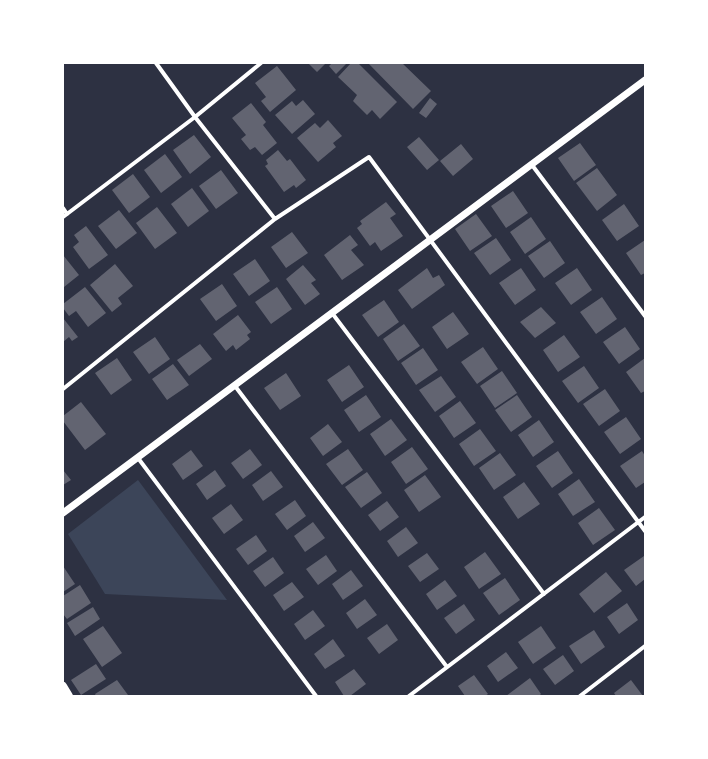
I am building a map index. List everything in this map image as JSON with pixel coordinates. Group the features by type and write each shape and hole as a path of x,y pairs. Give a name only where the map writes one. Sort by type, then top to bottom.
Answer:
{"street":[{"path":"156,63 195,117 274,219"},
{"path":"63,217 195,117 261,63"},
{"path":"63,513 645,80"},
{"path":"63,389 274,219 369,157 645,531"},
{"path":"532,164 645,316"},
{"path":"63,208 67,214"},
{"path":"332,314 544,594"},
{"path":"235,386 447,667"},
{"path":"138,458 316,696"},
{"path":"409,696 645,517"},
{"path":"580,696 645,646"}],"shaded area":[{"path":"138,480 227,600 105,594 68,534"}],"building":[{"path":"308,63 326,63 317,72"},
{"path":"332,63 347,63 336,74 329,66"},
{"path":"351,63 358,63 397,102 380,119 372,110 367,115 353,101 357,95 338,77"},
{"path":"368,63 402,63 431,91 413,109"},
{"path":"277,66 296,90 270,112 261,101 266,97 255,83"},
{"path":"430,98 437,104 426,118 419,113"},
{"path":"303,100 315,114 292,134 275,115 292,101 296,106"},
{"path":"251,103 266,122 263,125 277,143 262,155 255,147 250,150 241,139 246,135 232,118"},
{"path":"328,120 342,136 333,143 336,147 318,162 297,138 315,123 320,128"},
{"path":"194,135 211,157 190,174 173,150"},
{"path":"419,137 439,160 427,170 407,147"},
{"path":"580,143 596,165 574,181 558,158"},
{"path":"461,144 473,159 453,176 440,161"},
{"path":"278,150 287,161 290,159 306,180 296,188 294,185 284,192 265,166 268,164 266,160"},
{"path":"165,154 182,177 161,193 144,170"},
{"path":"597,168 617,195 597,211 576,183"},
{"path":"221,170 238,193 216,209 199,186"},
{"path":"133,174 150,197 129,213 112,190"},
{"path":"192,188 209,211 188,227 171,204"},
{"path":"513,191 528,213 506,228 491,206"},
{"path":"386,202 396,214 390,218 403,236 381,251 375,242 370,246 357,228 362,224 360,221"},
{"path":"624,204 639,226 617,241 602,220"},
{"path":"157,207 177,233 155,249 136,223"},
{"path":"119,210 137,233 116,249 98,226"},
{"path":"476,214 492,236 470,251 455,229"},
{"path":"531,217 546,239 525,254 510,232"},
{"path":"86,226 108,255 89,269 73,247 79,242 74,235"},
{"path":"292,232 308,253 286,268 271,247"},
{"path":"350,235 358,245 351,250 364,265 342,280 324,255"},
{"path":"496,238 511,260 490,275 474,253"},
{"path":"645,240 645,273 641,275 626,253"},
{"path":"550,241 565,263 544,278 528,256"},
{"path":"63,255 79,275 64,287 63,285"},
{"path":"255,259 270,281 249,296 233,274"},
{"path":"115,264 133,286 118,298 122,304 112,312 90,285"},
{"path":"303,265 316,280 311,283 320,294 305,305 286,279"},
{"path":"427,268 433,278 439,275 445,285 412,309 398,290"},
{"path":"521,268 536,290 515,305 499,283"},
{"path":"577,268 592,290 571,305 555,283"},
{"path":"222,284 237,306 216,321 200,299"},
{"path":"85,287 106,313 88,327 76,311 69,316 63,308 63,304"},
{"path":"277,287 292,309 271,324 255,302"},
{"path":"602,297 617,319 596,334 580,312"},
{"path":"384,300 399,322 378,337 362,315"},
{"path":"541,307 556,323 535,338 520,322"},
{"path":"453,312 469,334 447,349 432,327"},
{"path":"238,315 251,332 247,335 250,339 236,350 233,345 226,351 213,334"},
{"path":"63,318 78,337 72,341 69,337 63,342"},
{"path":"404,324 420,346 398,361 383,339"},
{"path":"625,327 640,349 619,364 603,342"},
{"path":"564,335 580,357 558,372 543,350"},
{"path":"155,337 170,359 149,374 133,352"},
{"path":"200,344 212,359 189,376 177,360"},
{"path":"483,347 498,369 477,384 461,362"},
{"path":"423,348 438,370 416,385 401,363"},
{"path":"117,358 132,380 111,395 95,373"},
{"path":"645,358 645,391 641,393 626,372"},
{"path":"173,364 189,385 167,400 152,379"},
{"path":"349,365 364,387 342,402 327,380"},
{"path":"584,366 599,388 578,403 562,381"},
{"path":"502,371 517,393 495,408 480,386"},
{"path":"286,373 301,396 280,410 264,388"},
{"path":"441,376 456,397 435,412 419,390"},
{"path":"605,389 620,411 599,426 583,404"},
{"path":"366,395 381,417 359,432 344,410"},
{"path":"517,395 532,417 511,432 495,410"},
{"path":"460,401 476,423 454,438 439,416"},
{"path":"81,402 106,434 85,450 63,421 63,416"},
{"path":"626,417 641,439 620,454 604,432"},
{"path":"391,419 407,440 385,456 370,434"},
{"path":"539,420 554,442 533,457 518,435"},
{"path":"328,424 342,442 323,456 310,438"},
{"path":"480,429 496,451 474,466 459,444"},
{"path":"412,447 428,469 406,484 391,462"},
{"path":"250,449 262,465 243,479 231,463"},
{"path":"348,449 363,470 342,485 326,464"},
{"path":"191,450 203,466 183,480 172,464"},
{"path":"558,451 573,473 552,488 536,466"},
{"path":"642,451 645,456 645,482 636,488 620,466"},
{"path":"500,453 516,475 494,490 479,468"},
{"path":"63,470 71,480 63,485"},
{"path":"215,470 226,486 207,500 196,484"},
{"path":"271,471 283,487 263,501 252,485"},
{"path":"367,472 382,493 361,508 345,487"},
{"path":"425,475 441,497 419,512 404,490"},
{"path":"579,479 595,502 573,516 558,494"},
{"path":"524,482 540,504 518,519 503,497"},
{"path":"295,500 306,516 287,530 275,514"},
{"path":"387,501 399,517 380,531 368,515"},
{"path":"231,504 243,520 224,534 212,518"},
{"path":"599,508 615,530 593,545 578,523"},
{"path":"313,522 325,538 305,552 294,536"},
{"path":"406,527 418,543 398,557 387,541"},
{"path":"256,535 267,551 248,565 236,549"},
{"path":"485,552 501,574 479,589 464,567"},
{"path":"427,553 439,569 420,582 408,566"},
{"path":"326,555 337,571 318,585 306,569"},
{"path":"644,556 645,579 636,586 624,570"},
{"path":"273,557 284,573 265,587 253,571"},
{"path":"63,566 75,584 63,592"},
{"path":"351,570 363,586 343,600 332,584"},
{"path":"606,572 622,591 594,613 579,594"},
{"path":"505,578 520,600 499,615 483,593"},
{"path":"445,580 457,596 437,610 426,594"},
{"path":"292,582 304,597 284,611 273,595"},
{"path":"80,585 91,603 67,619 63,614 63,596"},
{"path":"365,599 377,615 357,629 346,613"},
{"path":"627,603 638,620 619,634 607,617"},
{"path":"464,604 475,620 456,634 444,618"},
{"path":"93,607 100,619 75,636 67,623"},
{"path":"313,610 325,626 305,640 294,624"},
{"path":"387,624 398,640 379,654 367,638"},
{"path":"103,626 122,653 102,667 83,639"},
{"path":"541,626 556,648 533,664 518,642"},
{"path":"594,630 605,647 581,664 569,646"},
{"path":"333,639 345,656 325,669 314,654"},
{"path":"506,652 518,668 498,682 487,666"},
{"path":"563,655 574,671 555,685 543,669"},
{"path":"96,664 106,679 81,695 71,680"},
{"path":"354,669 366,684 350,696 344,696 335,682"},
{"path":"474,675 488,694 485,696 465,696 458,686"},
{"path":"530,678 541,694 539,696 506,696"},
{"path":"117,680 128,695 96,696 95,694"},
{"path":"631,680 643,696 616,696 614,693"}]}
